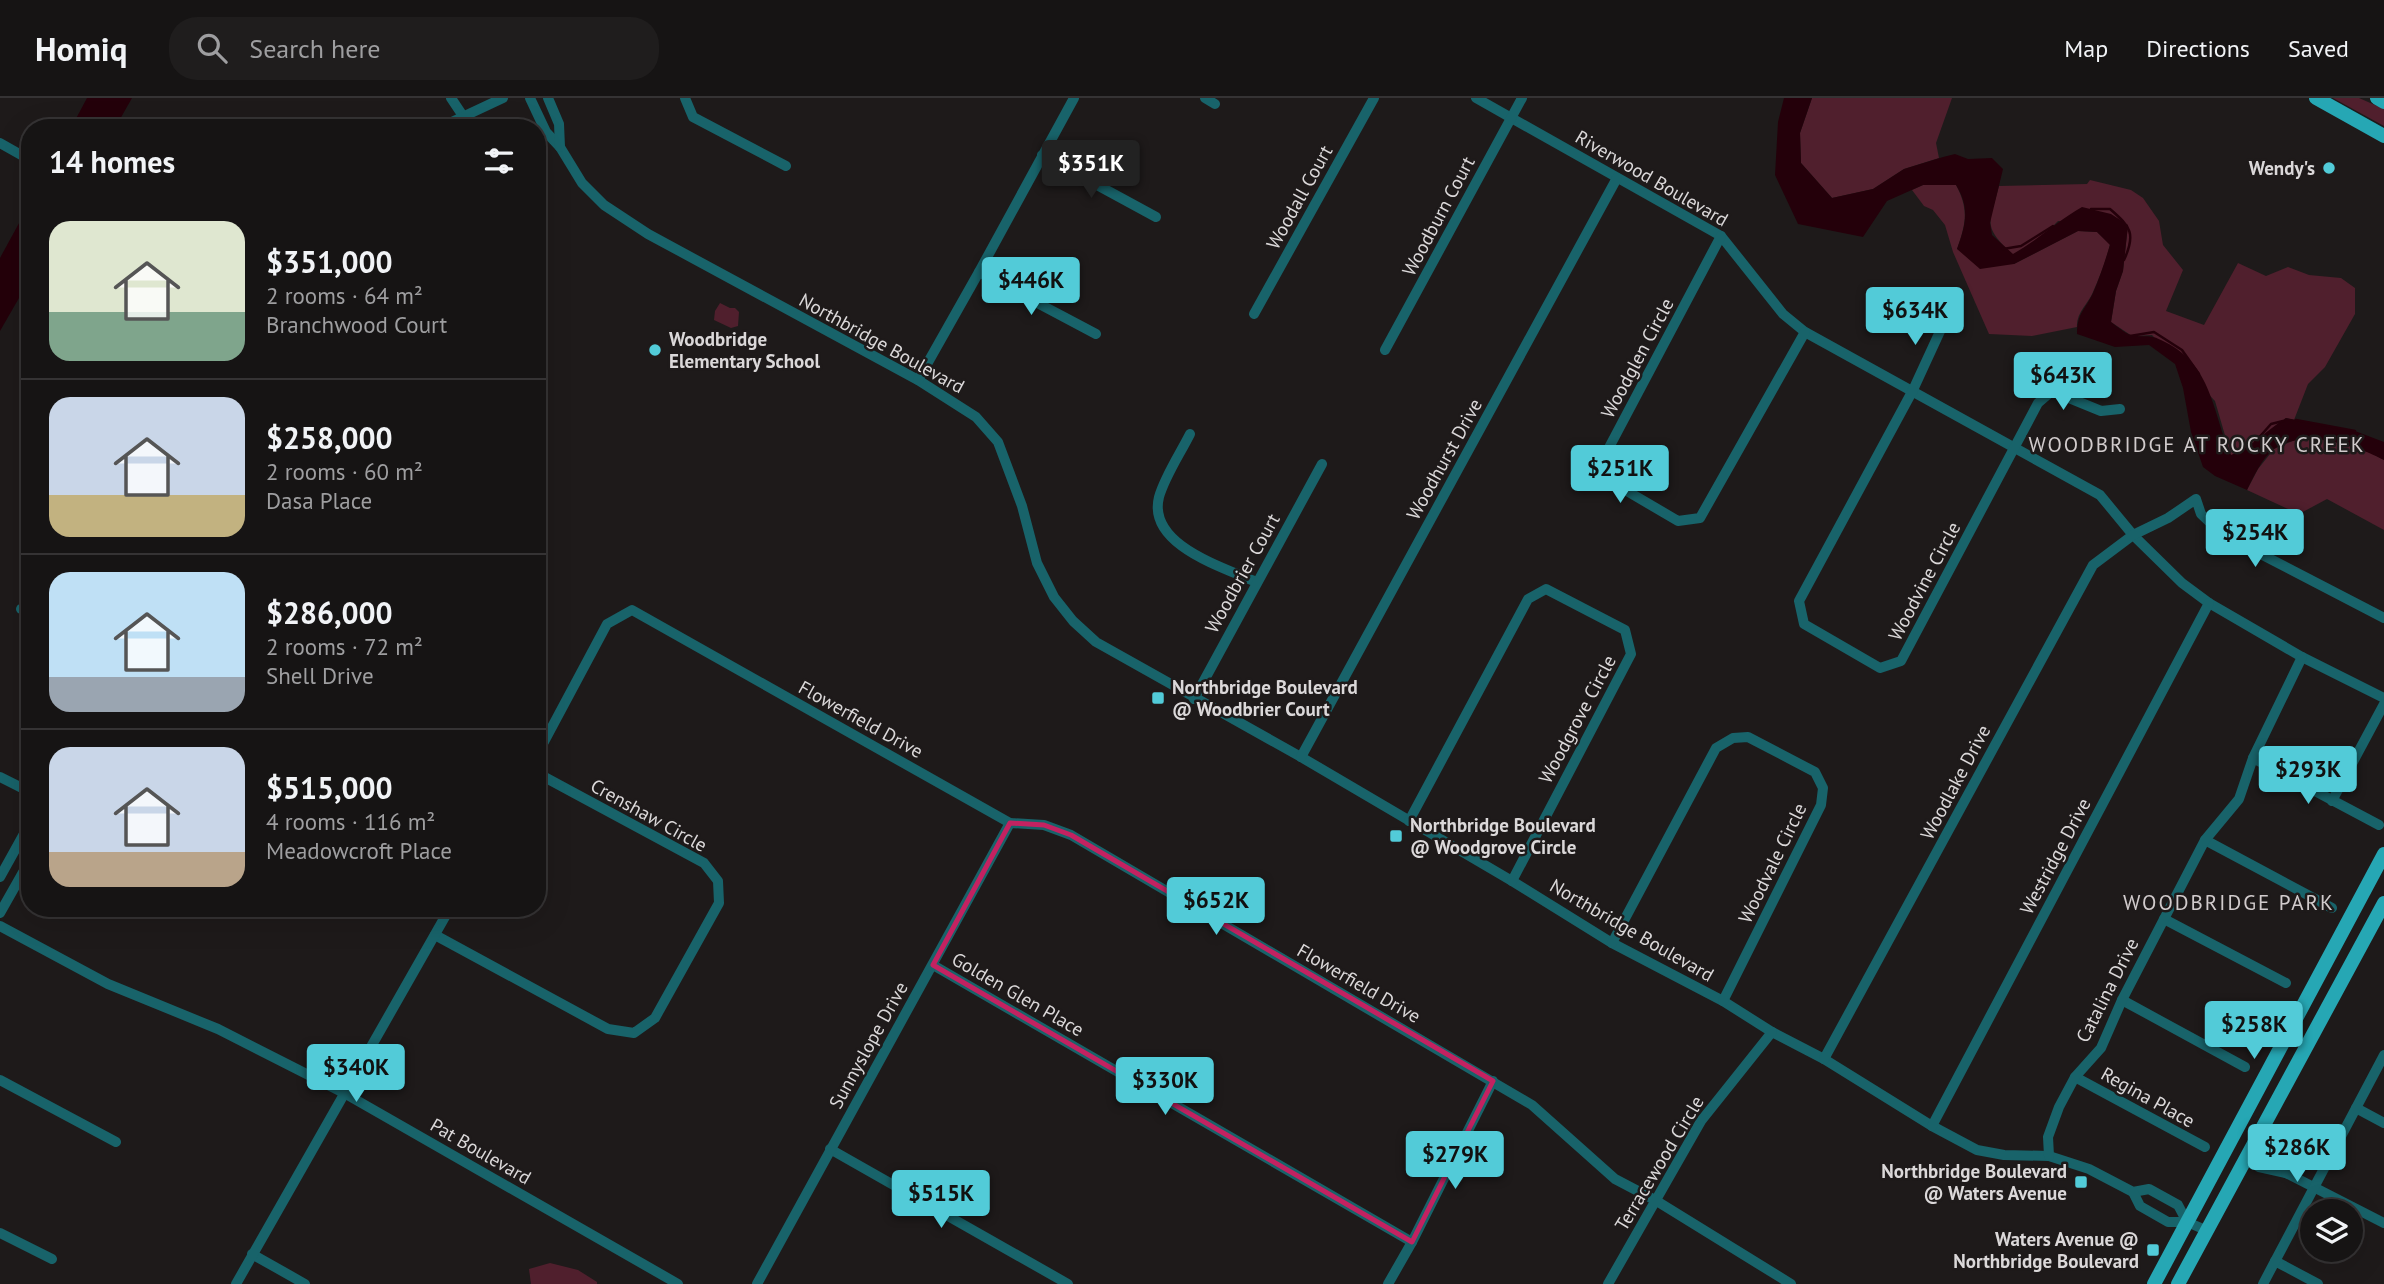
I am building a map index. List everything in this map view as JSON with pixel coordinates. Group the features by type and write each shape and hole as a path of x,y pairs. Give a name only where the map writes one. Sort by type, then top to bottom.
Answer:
{"main road":[{"path":"2316,98 2384,136"},
{"path":"2377,98 2384,102"},
{"path":"2154,1284 2384,854"},
{"path":"2178,1284 2384,902"},
{"path":"2246,1157 2246,1131 2264,1097 2281,1049"}],"street":[{"path":"451,98 463,116"},
{"path":"457,119 503,98"},
{"name":"Northbridge Boulevard","path":"530,98 540,119"},
{"name":"Northbridge Boulevard","path":"548,98 559,124 560,146"},
{"path":"685,98 693,117 786,166"},
{"path":"918,380 1074,98"},
{"name":"Woodall Court","path":"1254,314 1374,98"},
{"name":"Riverwood Boulevard","path":"1476,98 1721,236 1783,314 1805,332 2100,495 2133,535 2182,583 2209,603 2302,657 2384,698"},
{"name":"Woodburn Court","path":"1385,350 1522,98"},
{"name":"Northbridge Boulevard","path":"546,132 560,146 582,183 623,219 918,380 976,417 998,442 1022,506 1037,563 1054,597 1073,621 1096,642 1301,757 1612,943 1723,1001 1977,1150 2004,1155 2049,1156 2089,1169 2133,1192 2140,1206 2168,1222 2187,1222 2207,1231"},
{"path":"0,143 21,155"},
{"path":"1042,155 1156,217"},
{"name":"Woodhurst Drive","path":"1301,757 1618,177"},
{"name":"Woodglen Circle","path":"1721,236 1604,457 1615,484 1678,521 1700,518 1805,332"},
{"path":"979,272 1097,334"},
{"name":"Woodvine Circle","path":"1936,306 1942,327 1913,390 1799,601 1804,624 1880,668 1901,661 2038,402 2052,391 2101,411 2120,409"},
{"path":"1190,434 1160,496 1157,515 1165,532 1185,550 1256,582"},
{"name":"Woodbrier Court","path":"1194,699 1322,464"},
{"name":"Woodlake Drive","path":"1824,1059 2093,565 2133,535 2168,518 2196,499 2201,514 2222,534 2384,618"},
{"name":"Woodgrove Circle","path":"1409,821 1528,599 1546,589 1625,630 1630,654 1512,881"},
{"name":"Westridge Drive","path":"1932,1126 2209,603"},
{"name":"Flowerfield Drive","path":"546,738 607,624 632,610 1010,823 1044,825 1071,835 1532,1105 1615,1179 1655,1200 1788,1283"},
{"name":"Catalina Drive","path":"2049,1156 2048,1137 2059,1107 2075,1077 2101,1048 2122,1000 2206,840 2239,799 2253,758 2302,657"},
{"path":"2332,801 2384,704"},
{"name":"Woodvale Circle","path":"1612,943 1716,748 1733,738 1748,737 1815,772 1823,788 1821,805 1723,1001"},
{"path":"2253,758 2379,825"},
{"path":"0,777 21,788"},
{"name":"Crenshaw Circle","path":"435,934 608,1029 634,1033 655,1018 719,902 718,881 704,863 546,778"},
{"name":"Sunnyslope Drive","path":"757,1284 1010,823"},
{"path":"0,877 21,839"},
{"path":"2206,840 2332,908"},
{"path":"0,912 21,876"},
{"path":"236,1284 445,917"},
{"path":"2164,919 2286,983"},
{"name":"Pat Boulevard","path":"0,926 108,984 218,1029 344,1093 678,1284"},
{"name":"Golden Glen Place","path":"933,965 1412,1242"},
{"path":"2122,1000 2245,1067"},
{"name":"Terracewood Circle","path":"1608,1284 1701,1121 1772,1032"},
{"path":"2263,1284 2384,1055"},
{"name":"Regina Place","path":"2075,1077 2205,1147"},
{"path":"0,1080 116,1142"},
{"path":"1388,1284 1493,1082"},
{"path":"2356,1108 2384,1123"},
{"path":"2255,1141 2262,1153 2280,1164 2286,1173"},
{"path":"830,1149 1068,1284"},
{"path":"2246,1157 2259,1167 2286,1173 2315,1186 2384,1223"},
{"name":"Northbridge Boulevard","path":"2133,1192 2149,1189 2178,1205 2187,1222"},
{"path":"0,1233 52,1259"},
{"path":"252,1254 305,1284"},
{"path":"2275,1261 2318,1284"}],"highlighted area":[{"path":"1010,823 1044,825 1071,835 1493,1081 1412,1242 933,965"}],"shaded area":[{"path":"87,98 132,98 120,119 76,119"},
{"path":"1784,98 1812,98 1800,133 1801,163 1832,198 1873,189 1904,169 1955,154 1968,159 1992,158 2003,169 1990,223 1992,235 2013,254 2082,207 2111,214 2128,225 2123,271 2116,291 2111,322 2131,335 2153,337 2165,342 2193,364 2209,391 2231,455 2253,443 2286,418 2355,431 2384,442 2384,460 2345,444 2314,439 2299,440 2274,449 2266,457 2247,490 2215,476 2203,467 2191,432 2183,388 2175,364 2149,345 2115,347 2077,334 2080,316 2096,287 2110,245 2097,232 2078,231 2014,264 1980,269 1957,249 1963,232 1965,209 1956,185 1923,185 1887,201 1863,237 1798,224 1775,175 1778,122"},
{"path":"1812,98 1952,98 1936,143 1939,158 1904,169 1873,189 1832,198 1801,163 1800,133"},
{"path":"2333,98 2359,98 2384,109 2384,126"},
{"path":"2090,180 2131,190 2143,198 2159,221 2163,245 2183,270 2166,311 2204,325 2238,263 2266,276 2288,267 2309,275 2341,278 2355,288 2355,314 2325,367 2308,384 2294,420 2286,418 2231,456 2215,401 2152,335 2132,336 2111,322 2116,291 2123,271 2128,225 2058,221 2041,238 2013,255 1992,230 1991,217 1999,186 2087,184"},
{"path":"1923,185 1956,185 1963,202 1965,217 1957,249 2014,264 2078,231 2097,232 2110,244 2096,286 2078,317 2077,327 2032,336 1989,334 1953,252 1945,225 1933,210 1924,206 1912,190"},
{"path":"21,220 21,295 0,331 0,258"},
{"path":"720,303 739,312 738,326 731,328 714,320"},
{"path":"2295,440 2328,440 2371,453 2384,460 2384,530 2327,499 2299,514 2247,490 2258,469 2274,449"},
{"path":"550,1263 578,1270 597,1284 531,1284 529,1269"}],"waterway":[{"path":"2091,209 2110,209 2127,226 2130,244 2124,260"},
{"path":"2003,249 2021,246 2053,226"},
{"path":"2130,336 2154,332 2182,350 2199,374"},
{"path":"2296,420 2355,431"},
{"path":"2255,442 2271,424 2283,421"}],"place":[{"name":"Wendy's","path":"2329,168"},
{"name":"Woodbridge Elementary School","path":"655,350"},
{"name":"Northbridge Boulevard @ Woodbrier Court","path":"1158,698"},
{"name":"Northbridge Boulevard @ Woodgrove Circle","path":"1396,836"},
{"name":"Northbridge Boulevard @ Waters Avenue","path":"2081,1182"},
{"name":"Waters Avenue @ Northbridge Boulevard","path":"2153,1250"}],"district":[{"name":"WOODBRIDGE AT ROCKY CREEK","path":"2197,445"},
{"name":"WOODBRIDGE PARK","path":"2229,903"}]}
